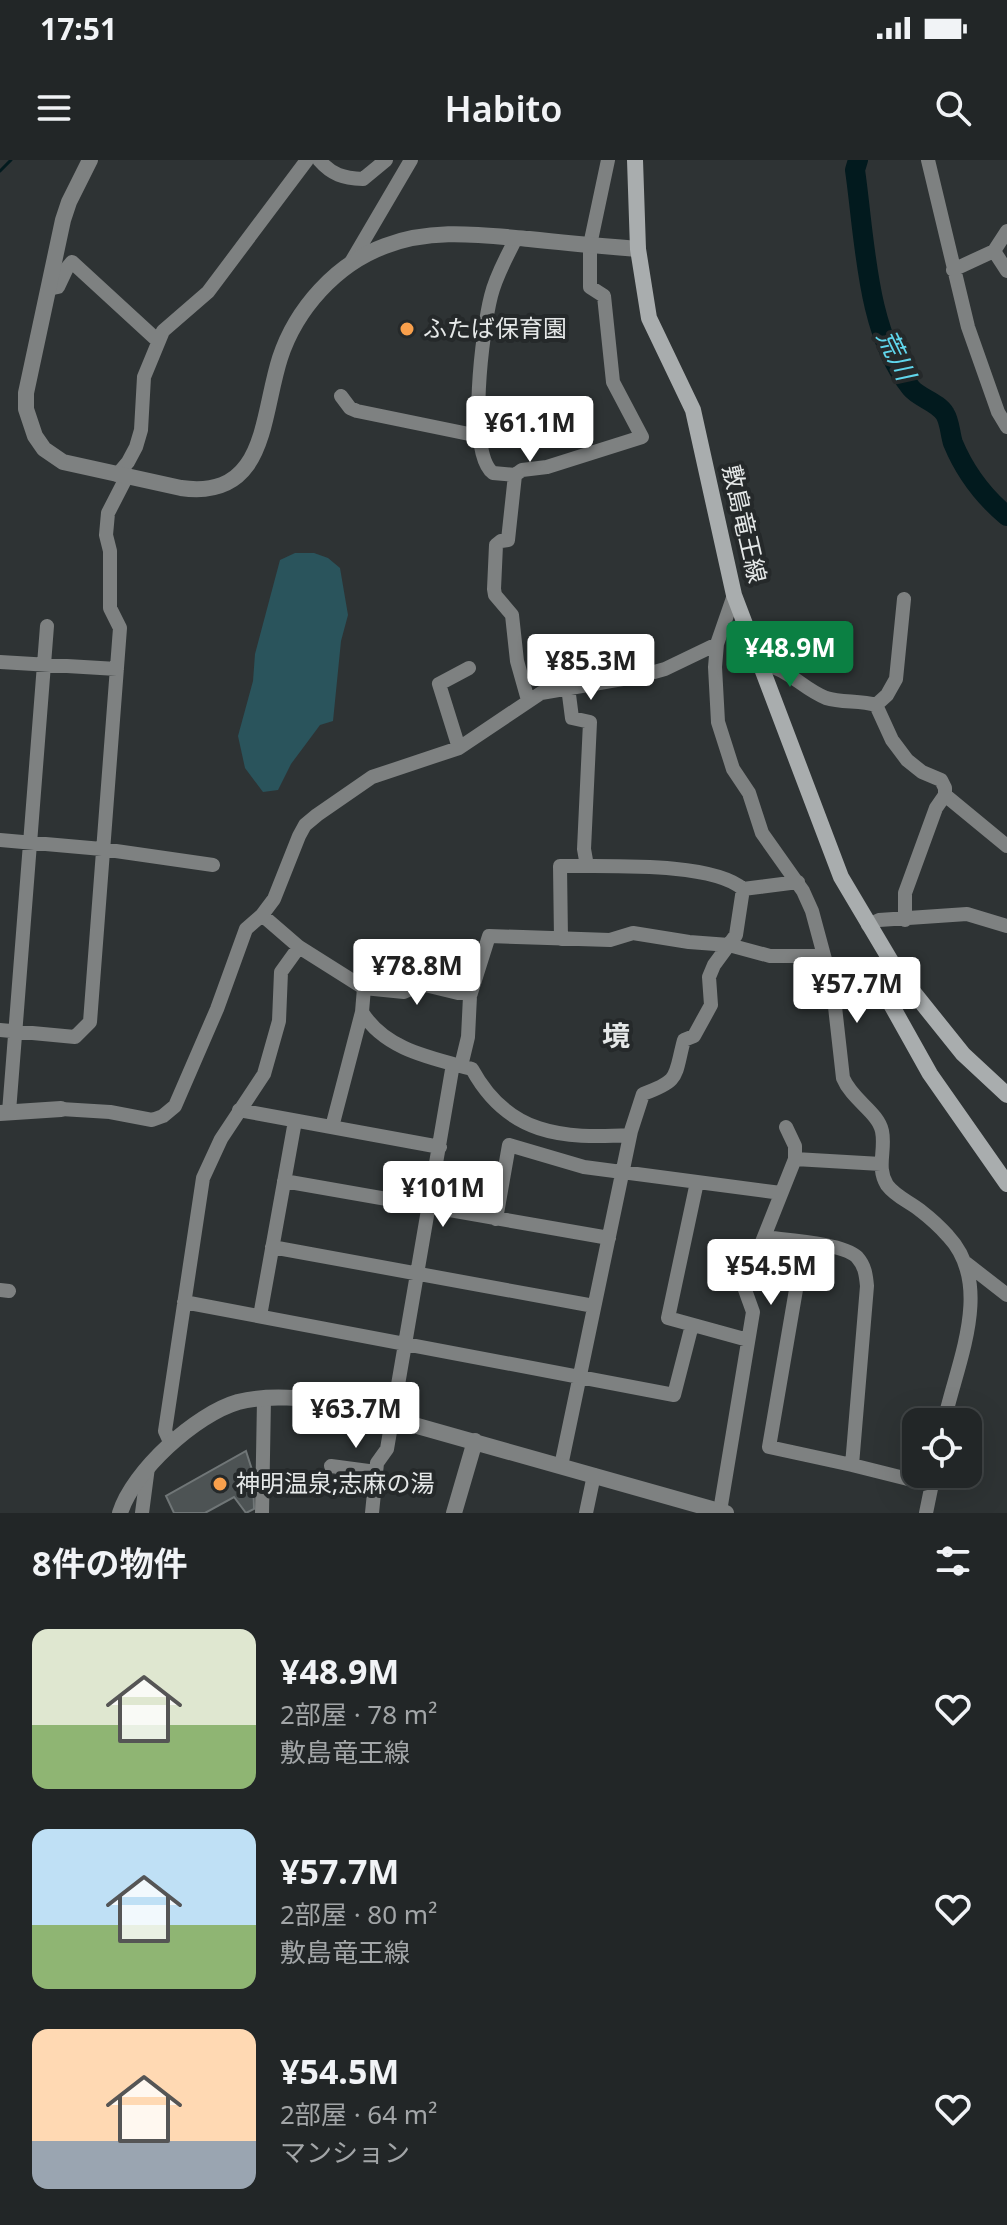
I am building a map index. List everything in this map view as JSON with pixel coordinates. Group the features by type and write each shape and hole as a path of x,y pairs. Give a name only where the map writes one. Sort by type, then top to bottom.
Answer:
{"main road":[{"name":"敷島竜王線","path":"635,160 638,249 649,318 693,410 734,595 841,877 898,973 955,1046 1007,1095"},
{"path":"898,973 886,982 884,989 888,999 930,1074 1007,1184"}],"street":[{"path":"90,160 69,202 48,289 26,393 29,423 44,449 63,462 200,491 215,489 239,477 252,461 289,337 327,282 349,265 382,247 422,235 471,234 638,249"},
{"path":"8,1031 75,1037 90,1022 120,628 110,608 110,551 106,535 108,513 139,439 144,377 163,331 208,292 307,160"},
{"path":"319,160 328,171 342,178 363,179 386,160"},
{"path":"349,265 411,160"},
{"path":"516,238 490,297 478,395 479,432 489,470 515,475 522,470 547,467 642,437 613,382 604,296 590,287 590,245 608,160"},
{"path":"928,160 953,270 979,362 1007,427"},
{"path":"953,270 994,251 1007,231"},
{"path":"994,251 1007,271"},
{"path":"48,289 58,287 72,262 158,341"},
{"path":"341,396 350,408 357,411 469,434 479,432"},
{"path":"515,475 508,540 496,545 494,589 495,595 512,615 517,661 528,700"},
{"path":"734,595 717,644 715,667 718,722 727,752 733,769 749,793 762,833 798,882 812,911 839,1027 838,1048 843,1078 848,1091 878,1122 883,1133 883,1177 889,1188 923,1212 948,1236 966,1263 971,1316 948,1408"},
{"path":"876,705 887,695 896,679 904,599"},
{"path":"47,626 29,843 8,1031 4,1112 61,1109 110,1112 152,1120 175,1106 217,1009 246,929 274,899 305,825 372,777 459,748 541,693 640,676 665,669 717,644"},
{"path":"0,662 117,669"},
{"path":"759,663 774,665 827,698 876,705"},
{"path":"459,748 439,684 469,668"},
{"path":"568,687 572,718 590,722 584,849 587,866"},
{"path":"876,705 892,740 907,760 922,772 941,780 945,788 945,795 936,808 905,893 905,920"},
{"path":"945,795 1007,846"},
{"path":"0,840 102,849 213,865"},
{"path":"561,939 560,866 641,867 717,875 733,880 743,889 798,882"},
{"path":"561,1466 630,1135 643,1094 668,1085 673,1080 684,1040 694,1036 711,1005 709,977 736,935 743,889"},
{"path":"868,925 879,920 967,914 1007,926"},
{"path":"262,915 299,947 364,988 404,992 421,984 471,993"},
{"path":"372,1513 377,1463 387,1449 440,1147 457,1065 468,1037 471,993 489,936 610,940 633,933 729,945 770,956 824,956"},
{"path":"171,1444 165,1431 203,1178 210,1159 264,1074 279,1021 281,972 299,947"},
{"path":"332,1127 362,1012 364,988"},
{"path":"362,1012 374,1029 400,1047 472,1069 483,1091 525,1123 568,1136 630,1135"},
{"path":"239,1110 440,1147"},
{"path":"260,1316 295,1121"},
{"path":"120,1513 128,1494 148,1467 171,1444 214,1413 238,1402 298,1397 336,1403 723,1512 753,1312 744,1287 795,1159 795,1146 786,1127"},
{"path":"496,1219 509,1145 584,1167 781,1193"},
{"path":"795,1159 881,1164"},
{"path":"284,1181 609,1238"},
{"path":"697,1182 668,1318 748,1340"},
{"path":"764,1237 839,1248 856,1255 866,1271 852,1465"},
{"path":"804,1243 769,1447 902,1474"},
{"path":"272,1247 594,1306"},
{"path":"966,1263 1007,1295"},
{"path":"184,1302 674,1395 692,1325"},
{"path":"262,1513 264,1399"},
{"path":"455,1513 475,1441"},
{"path":"331,1466 376,1472"},
{"path":"142,1513 148,1467"},
{"path":"586,1513 594,1475"},
{"path":"926,1513 931,1488"}],"shaded area":[{"path":"295,553 314,553 328,558 340,568 348,615 341,641 333,721 320,725 291,764 278,790 263,792 245,768 238,736 253,681 255,654 280,560"}],"building":[{"name":"神明温泉;志麻の湯","path":"246,1451 253,1473 254,1509 246,1513 234,1497 205,1513 174,1513 166,1496"}],"waterway":[{"path":"0,171 11,160"},
{"name":"荒川","path":"858,160 855,170 865,255 876,313 885,340 911,388 945,414 953,443 969,474 1007,516"}],"place":[{"name":"ふたば保育園","path":"407,329"},
{"name":"神明温泉;志麻の湯","path":"220,1484"}],"district":[{"name":"境","path":"616,1036"}]}
